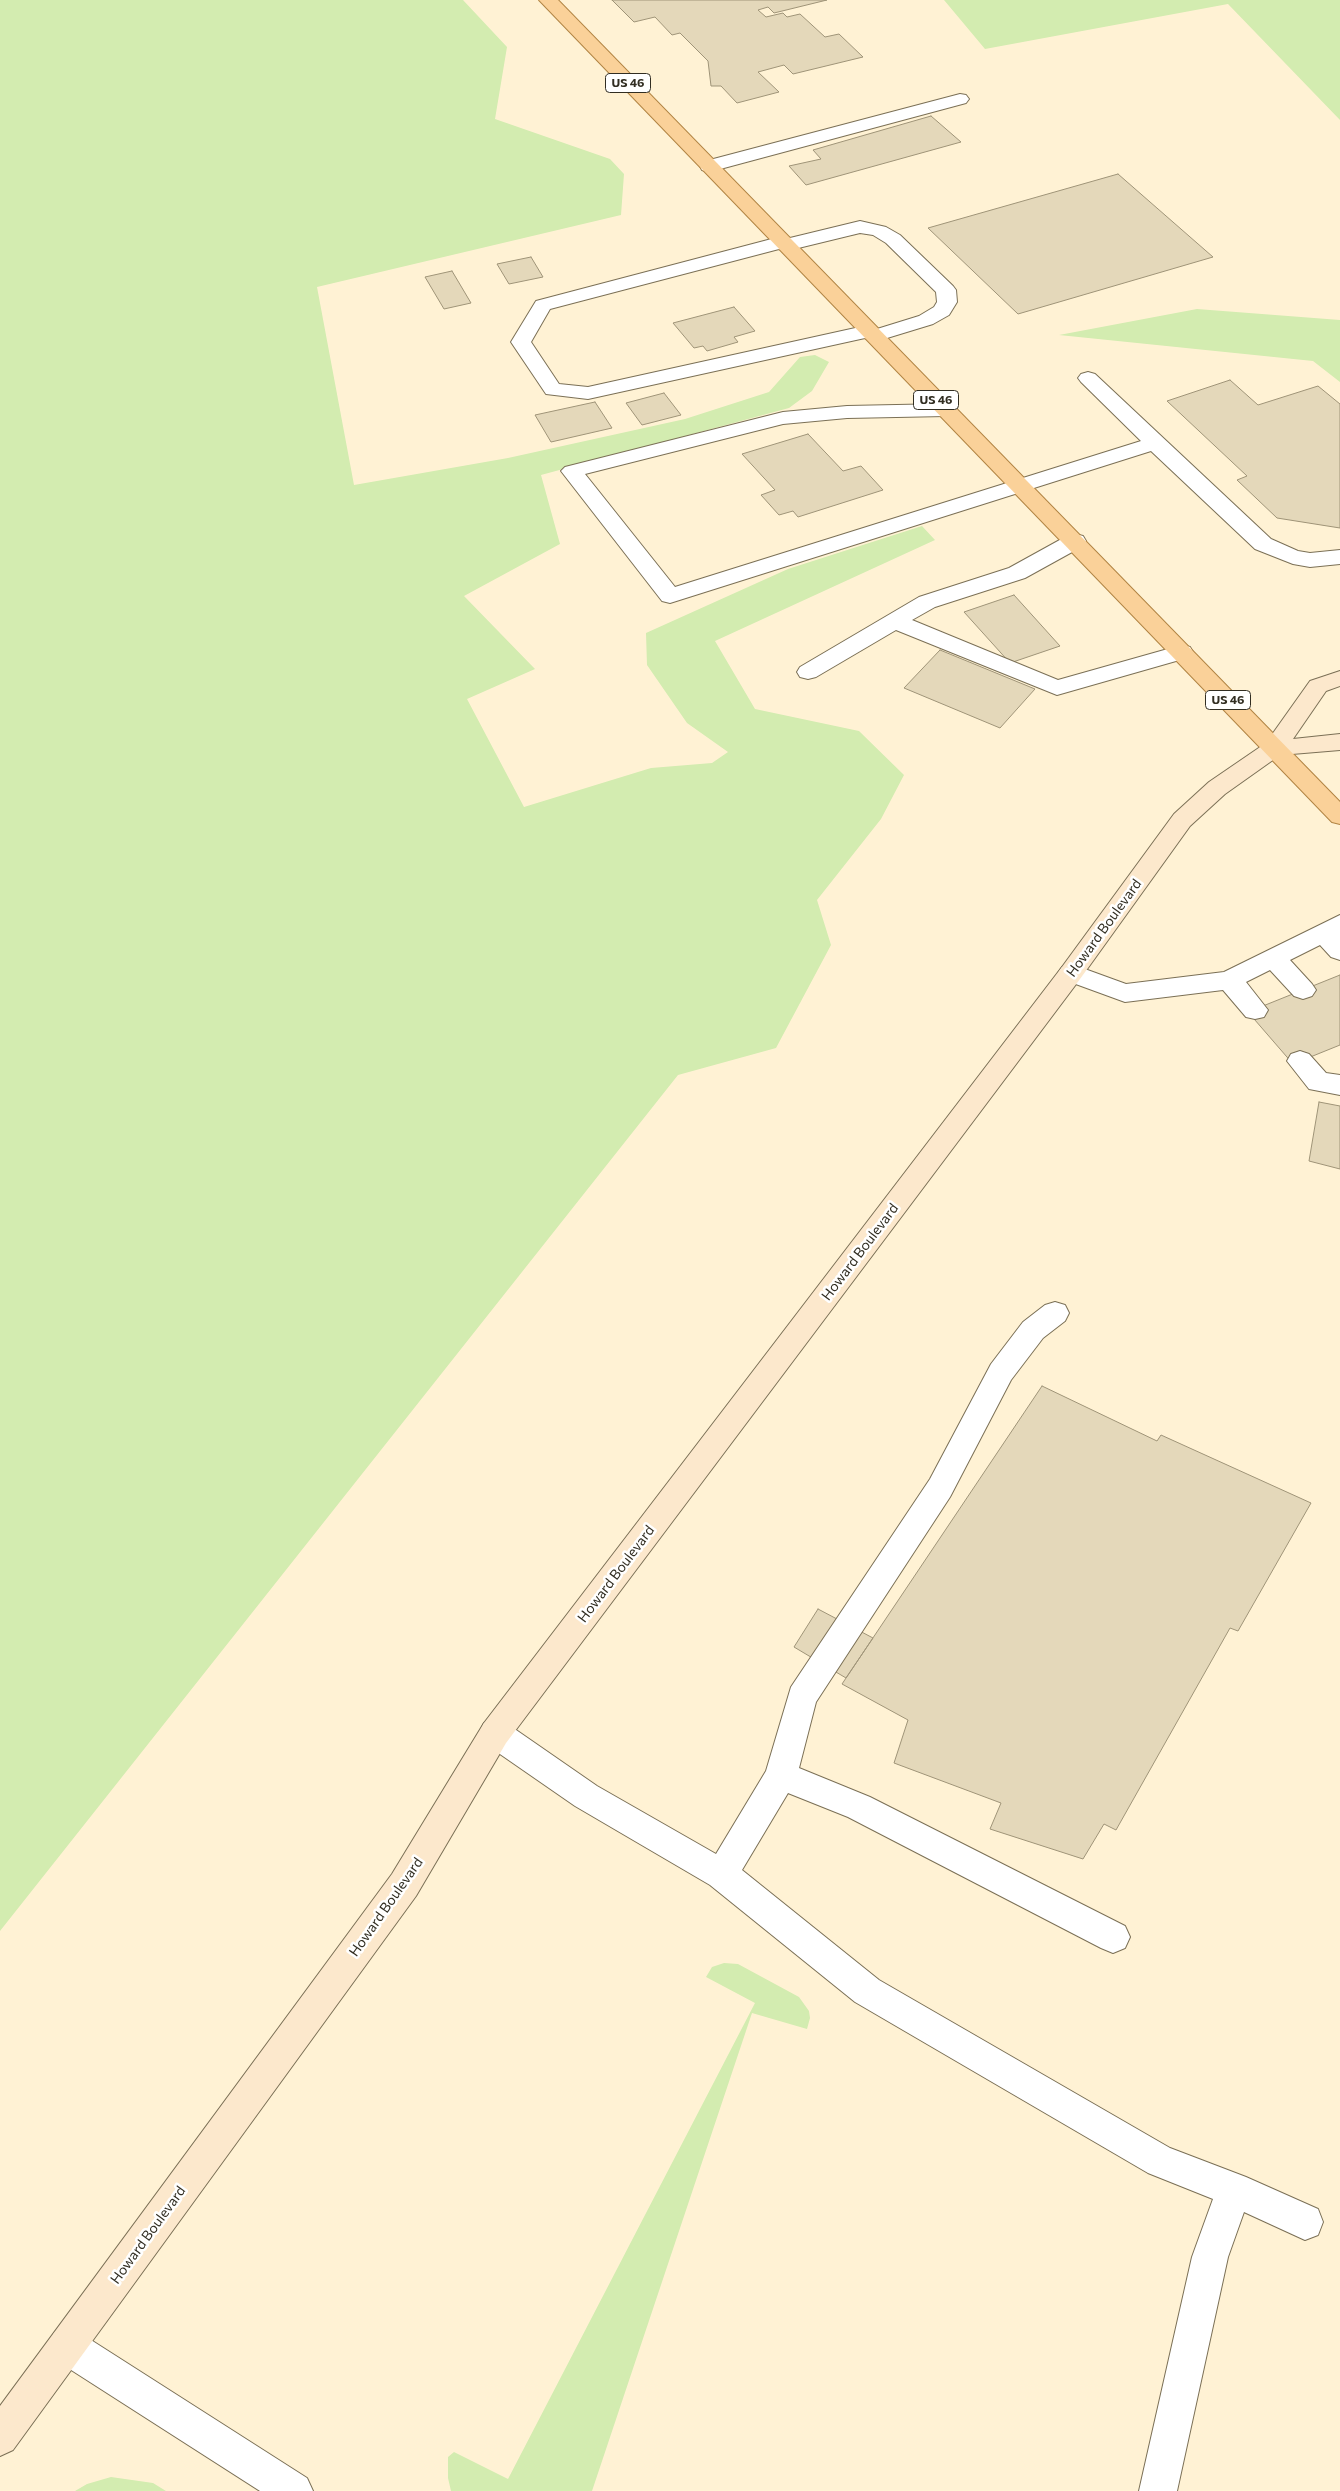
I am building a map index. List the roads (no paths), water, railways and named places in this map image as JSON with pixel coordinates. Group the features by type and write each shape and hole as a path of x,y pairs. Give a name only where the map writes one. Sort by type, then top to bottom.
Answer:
{"main road":[{"name":"US 46","path":"548,0 1340,816"},
{"path":"1274,748 1318,686 1340,678"},
{"path":"1274,748 1340,742"},
{"name":"Howard Boulevard","path":"0,2438 404,1885 495,1734 1072,973 1182,820 1217,788 1274,748"}],"lane":[{"path":"708,166 960,98"},
{"path":"860,227 878,232 893,239 946,290 947,302 942,311 926,320 588,393 553,390 521,342 544,305 785,244 860,227"},
{"path":"1088,378 1263,544 1293,557 1310,560 1340,557"},
{"path":"946,410 847,412 783,418 572,471 670,596 1155,443"},
{"path":"808,672 927,602 1017,573 1075,541"},
{"path":"894,621 1057,688 1182,652"},
{"path":"1072,973 1124,993 1229,980 1331,929 1340,951"},
{"path":"1274,958 1303,990"},
{"path":"1229,980 1255,1010"},
{"path":"1300,1061 1318,1082 1340,1085"},
{"path":"722,1874 781,1775 802,1697 940,1488 1002,1372 1033,1330 1055,1313"},
{"path":"495,1734 586,1796 722,1874 867,1991 1160,2161 1234,2189 1305,2222"},
{"path":"781,1775 858,1807 1113,1937"},
{"path":"1158,2491 1210,2257 1234,2189"},
{"path":"67,2346 294,2491"}]}
